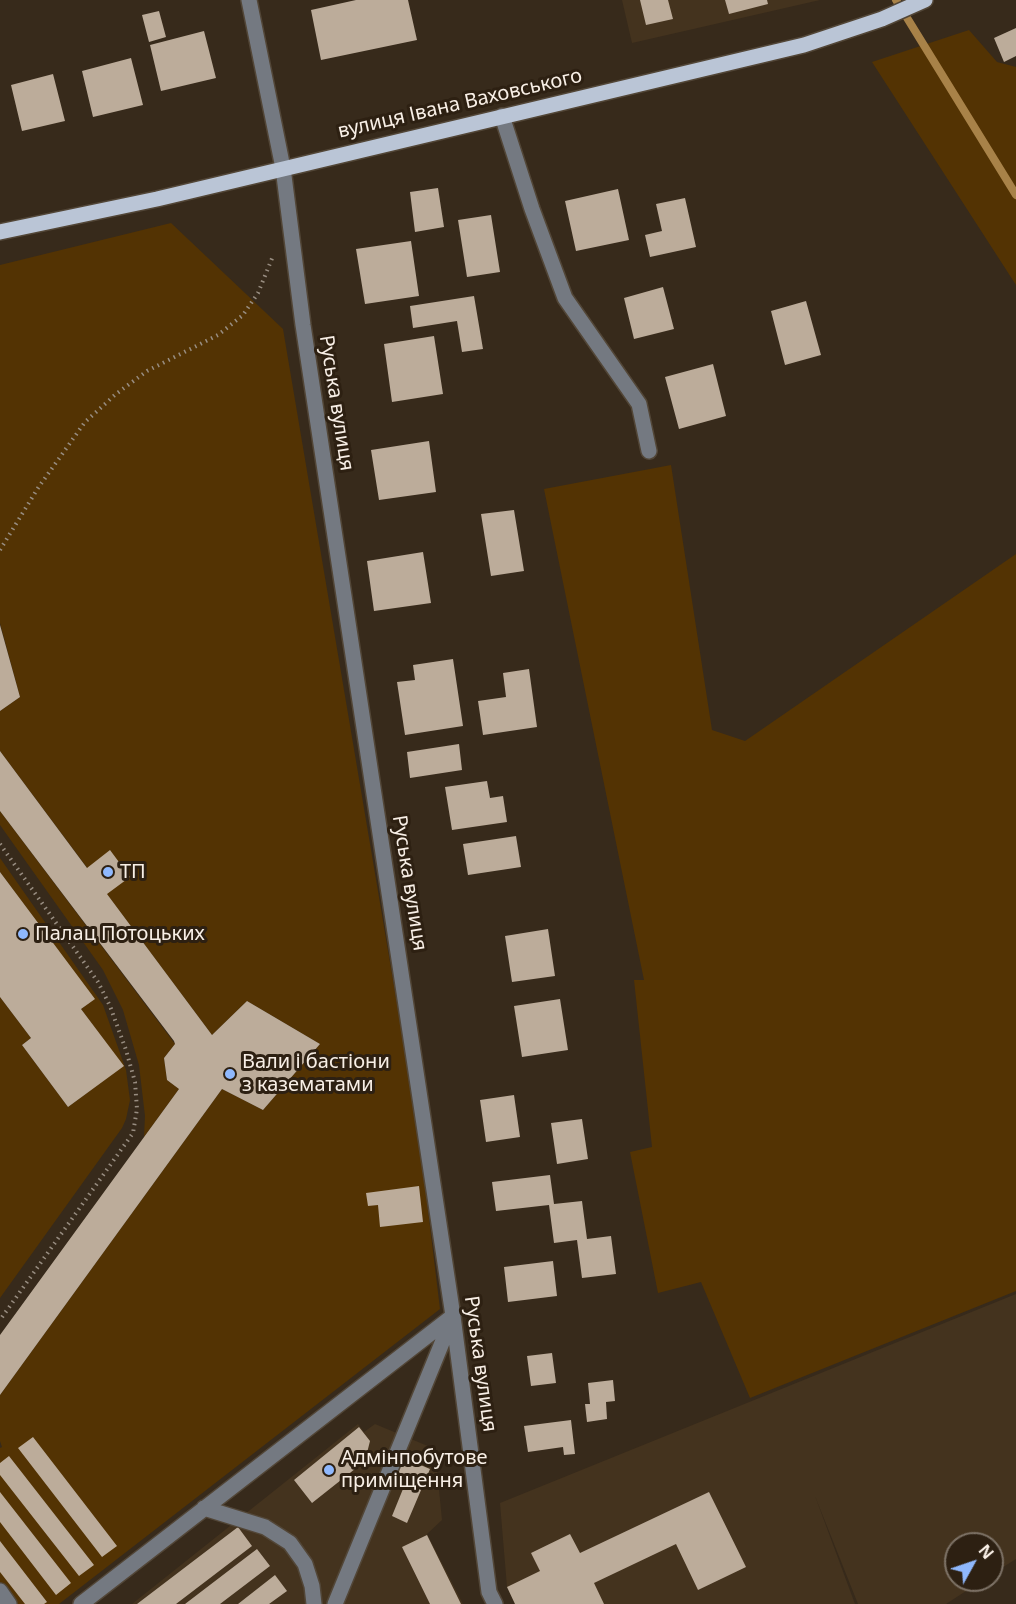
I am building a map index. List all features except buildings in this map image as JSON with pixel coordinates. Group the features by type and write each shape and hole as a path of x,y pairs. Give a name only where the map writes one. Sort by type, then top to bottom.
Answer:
{"main road":[{"name":"вулиця Івана Ваховського","path":"0,232 157,199 804,45 882,19 924,0"}],"street":[{"name":"Руська вулиця","path":"249,0 283,168 307,348 453,1316 489,1592 495,1604"},
{"path":"502,116 532,209 565,298 639,404 649,451"},
{"path":"81,1604 453,1316"},
{"path":"335,1604 453,1316"},
{"path":"204,1508 265,1527 290,1543 305,1564 312,1586 314,1604"},
{"path":"0,1591 9,1604"}],"path":[{"path":"0,550 38,488 85,422 116,394 147,371 218,335 243,315 258,293 263,276 276,250 291,227"},
{"path":"0,844 102,990 126,1050 135,1082 137,1109 133,1133 0,1320"}],"shaded area":[{"path":"622,0 820,0 632,43"},
{"path":"969,30 997,62 1016,67 1016,285 872,62"},
{"path":"171,223 283,329 418,1128 440,1309 59,1604 10,1604 0,1590 0,1448 2,1447 0,1395 222,1089 263,1110 320,1044 247,1001 212,1035 0,751 0,711 20,697 0,623 0,265"},
{"path":"671,465 712,730 745,741 1016,554 1016,1291 750,1398 701,1282 658,1293 630,1152 652,1147 634,980 644,980 544,489"},
{"path":"0,811 175,1044 164,1058 167,1080 179,1089 144,1137 145,1116 139,1065 123,1010 103,970 0,825"},
{"path":"0,858 103,1005 126,1070 130,1100 122,1128 0,1298 0,997 31,1038 22,1045 68,1107 123,1066 81,1009 94,999 0,872"},
{"path":"1016,1294 1016,1559 1004,1566 1004,1532 944,1532 944,1592 964,1592 946,1604 858,1604 815,1496 855,1604 515,1604 507,1587 500,1503"},
{"path":"358,1424 364,1432 375,1424 435,1449 442,1520 427,1534 463,1604 132,1604"}],"waterway":[{"path":"896,0 1016,195"}],"place":[{"name":"ТП","path":"108,872"},
{"name":"Палац Потоцьких","path":"23,934"},
{"name":"Вали і бастіони з казематами","path":"230,1074"},
{"name":"Адмінпобутове приміщення","path":"329,1470"}]}
